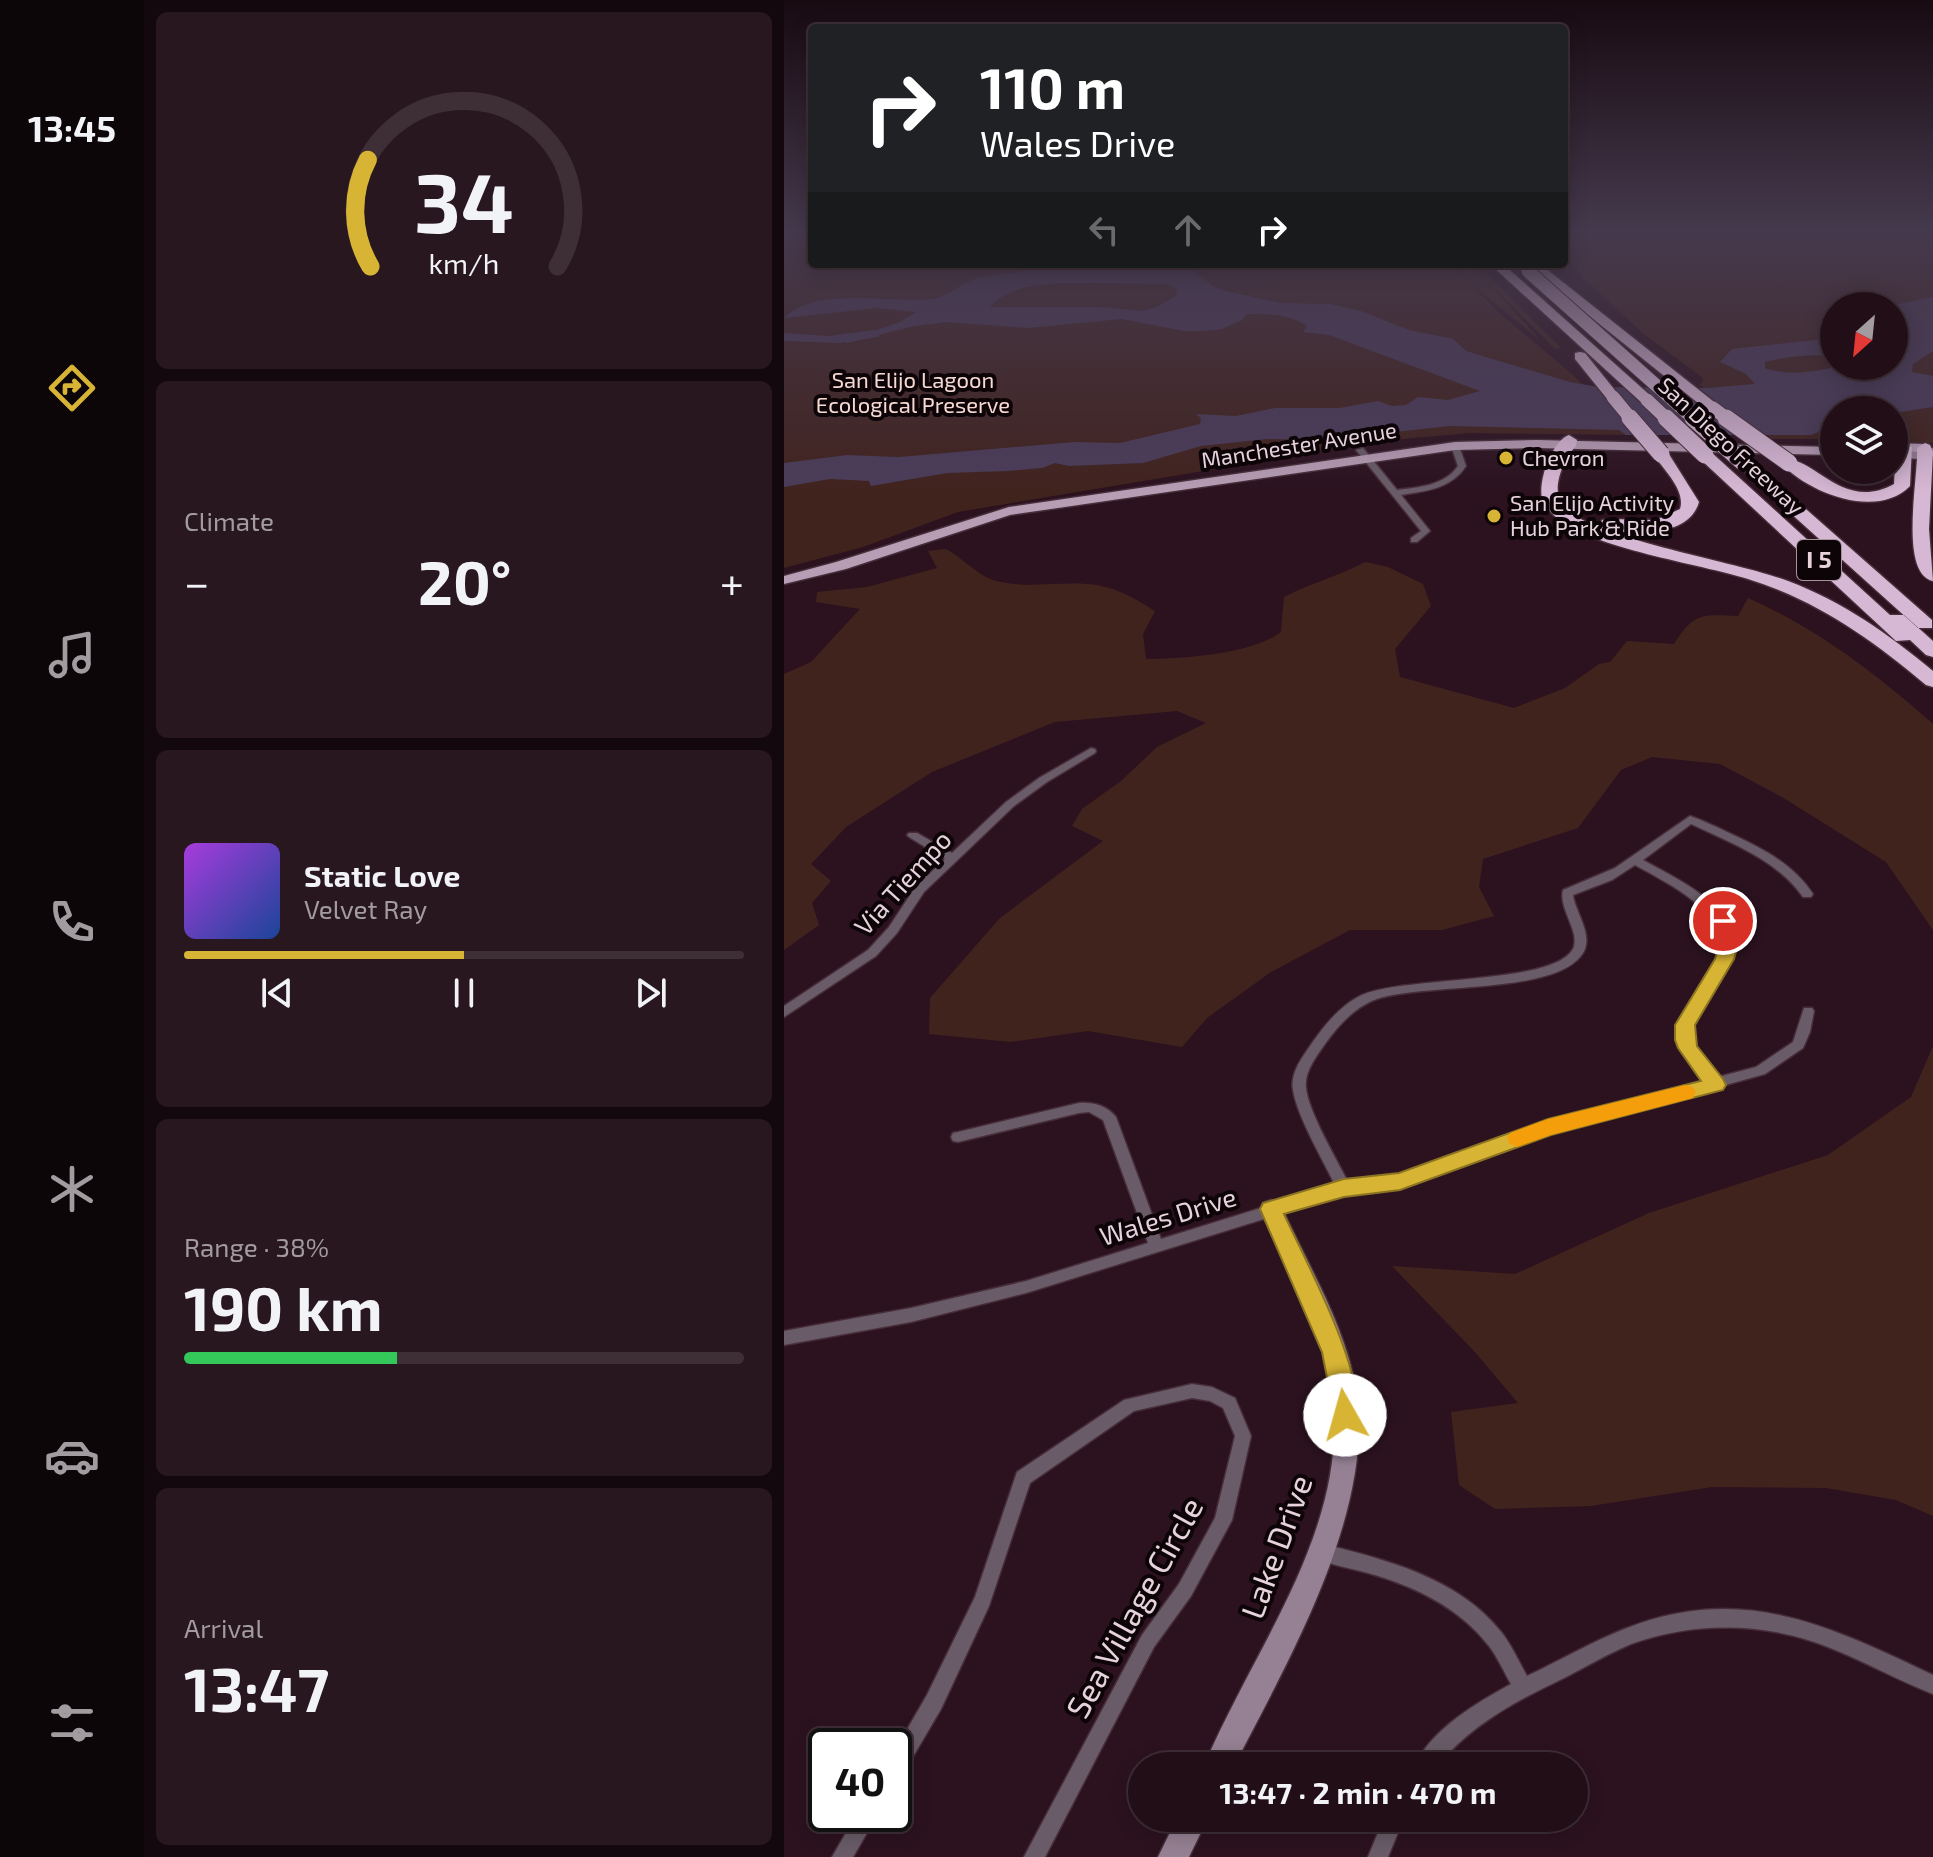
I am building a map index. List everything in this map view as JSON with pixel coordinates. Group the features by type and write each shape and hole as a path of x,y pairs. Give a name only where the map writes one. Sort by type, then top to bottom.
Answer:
{"highway":[{"name":"San Diego Freeway","path":"1556,319 1712,455 1933,665"},
{"path":"1565,319 1628,379"},
{"name":"San Diego Freeway","path":"1588,319 1749,462 1933,616"},
{"path":"1598,319 1789,463 1820,482"},
{"path":"1574,335 1574,347 1661,454 1691,503 1688,510 1671,522 1638,527 1620,526 1582,516 1570,508 1565,499 1575,451 1568,443 1561,451 1550,492 1552,502 1563,516 1598,533 1745,572 1824,602 1875,633 1933,681"},
{"path":"1929,451 1919,541 1925,564 1933,576"},
{"path":"1712,455 1933,651"},
{"path":"1749,462 1933,631"},
{"path":"1823,484 1870,496 1886,494 1902,484"}],"main road":[{"name":"Manchester Avenue","path":"784,573 858,555 981,512 1478,437 1568,443"},
{"name":"Manchester Avenue","path":"784,580 860,561 975,519 1009,511 1363,454 1455,446 1568,443 1820,448"},
{"path":"1908,450 1929,451"}],"street":[{"path":"1395,493 1437,485 1455,477 1462,466 1455,446"},
{"path":"1363,454 1426,531 1414,540"},
{"name":"Via Tiempo","path":"784,1012 872,953 893,930 920,889 1010,804 1091,751"},
{"path":"1344,1188 1298,1090 1302,1070 1325,1034 1368,998 1397,989 1544,974 1570,963 1580,948 1579,929 1567,907 1567,893 1578,886 1604,879 1636,861 1690,819 1779,864 1794,876 1807,894"},
{"path":"913,835 953,858"},
{"path":"1636,861 1705,901 1717,911 1731,937 1725,959 1685,1025 1688,1048 1716,1085"},
{"name":"Wales Drive","path":"784,1338 911,1315 1026,1287 1344,1188 1400,1182 1548,1127 1760,1071 1788,1054 1804,1032 1808,1011"},
{"path":"958,1137 1091,1107 1109,1117 1156,1245"},
{"name":"Lake Drive","path":"1226,1752 1304,1598 1345,1461 1345,1392 1334,1352 1271,1209"},
{"name":"Sea Village Circle","path":"912,1739 934,1702 983,1600 1023,1478 1130,1405 1192,1391 1212,1394 1229,1403 1243,1436 1223,1520 1185,1590 1148,1641 1034,1857"},
{"path":"1320,1552 1395,1570 1448,1595 1494,1638 1524,1688"},
{"path":"1436,1752 1446,1738 1469,1719 1524,1688 1636,1634 1700,1618 1745,1618 1785,1623 1823,1634 1933,1685"},
{"path":"842,1857 857,1832"},
{"path":"1173,1857 1186,1832"},
{"path":"1378,1857 1388,1832"}],"green space":[{"name":"San Elijo Lagoon Ecological Preserve","path":"784,319 1506,319 1572,374 1635,435 1469,433 1382,441 958,512 863,547 784,568"},
{"name":"San Elijo Lagoon Ecological Preserve","path":"1514,319 1521,319 1540,340"},
{"name":"San Elijo Lagoon Ecological Preserve","path":"1525,319 1532,319 1561,348 1555,349"},
{"path":"1627,319 1820,319 1820,380 1908,380 1908,319 1933,319 1933,443 1908,442 1908,396 1820,396 1820,439 1771,439 1724,387 1703,388 1699,384 1703,382 1702,377"},
{"path":"946,549 982,575 1004,583 1096,585 1139,601 1155,611 1143,634 1146,659 1197,656 1253,646 1281,632 1284,597 1365,562 1388,567 1423,584 1431,606 1395,649 1400,677 1514,708 1565,688 1599,664 1610,662 1627,641 1674,644 1693,621 1715,615 1738,616 1748,598 1822,638 1890,687 1933,724 1933,930 1886,862 1782,797 1720,764 1652,757 1621,770 1578,828 1483,859 1479,887 1494,916 1442,930 1350,930 1271,972 1207,1018 1182,1047 1088,1031 1011,1042 929,1034 930,998 1000,918 1103,841 1072,826 1082,809 1121,781 1157,747 1206,723 1177,711 1055,722 932,772 846,827 811,864 831,881 812,903 819,925 784,950 784,674 811,662 860,609 816,602 817,592 867,587 937,568 928,551"},
{"path":"1933,1046 1933,1516 1896,1500 1826,1488 1712,1487 1591,1506 1495,1509 1459,1485 1451,1412 1518,1403 1474,1351 1392,1266 1515,1274 1649,1213 1828,1155 1911,1097"}],"shaded area":[{"path":"905,319 1243,319 1222,329 1203,331 1184,331 1122,319 1028,328 947,322 914,326 847,343 844,341"},
{"path":"1291,319 1380,319 1409,330 1453,339 1466,351 1570,382 1598,387 1706,388 1755,384 1746,374 1720,362 1732,349 1820,340 1820,355 1765,362 1765,368 1794,373 1820,370 1820,380 1908,380 1908,319 1933,319 1933,351 1913,364 1912,372 1933,376 1933,407 1908,411 1908,396 1820,396 1820,431 1811,435 1626,435 1619,430 1450,426 1321,440 1267,439 1201,446 1143,463 1069,466 1055,463 1042,468 947,473 871,486 869,481 830,479 784,487 784,463 847,455 899,457 1075,442 1120,443 1200,424 1201,418 1196,414 1236,416 1275,408 1340,408 1378,401 1392,406 1406,405 1418,397 1448,400 1480,391 1329,335 1303,332 1307,326"}],"waterway":[{"path":"784,337 829,340 874,334"}],"slow traffic":[{"path":"1517,1138 1548,1127 1685,1092"}],"place":[{"name":"Chevron","path":"1506,458"},
{"name":"San Elijo Activity Hub Park & Ride","path":"1494,516"}],"route":[{"path":"1345,1415 1345,1392 1334,1352 1271,1209 1344,1188 1400,1182 1548,1127 1716,1085 1688,1048 1685,1025 1725,959 1731,937 1723,921"}]}
